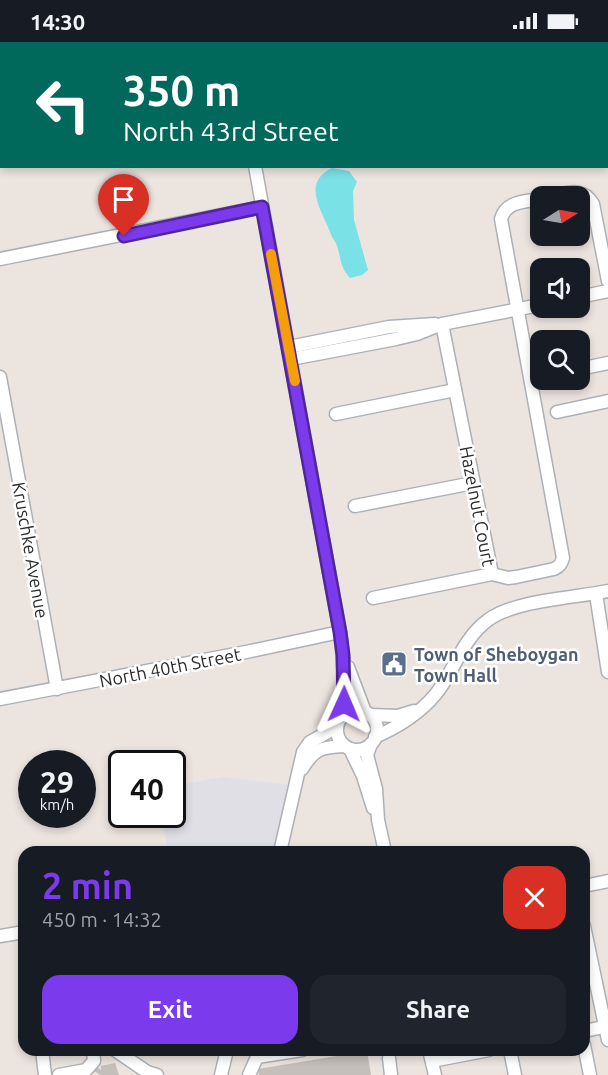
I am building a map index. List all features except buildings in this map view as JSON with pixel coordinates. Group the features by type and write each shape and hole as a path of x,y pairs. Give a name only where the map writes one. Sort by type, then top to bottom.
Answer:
{"street":[{"path":"255,168 340,632 345,692 337,734 347,747 363,777 378,820 384,846"},
{"path":"590,198 608,281"},
{"name":"Hazelnut Court","path":"442,324 492,574 508,578 554,569 559,566 563,558 501,219 503,213 512,204 530,201"},
{"path":"0,259 262,207"},
{"path":"590,295 608,291"},
{"path":"290,353 396,339 442,324 530,307"},
{"path":"590,367 608,363"},
{"name":"Kruschke Avenue","path":"0,377 57,688"},
{"path":"336,414 455,390"},
{"path":"557,412 608,401"},
{"path":"355,506 473,483"},
{"path":"373,598 492,574"},
{"path":"299,773 308,758 317,750 329,746 361,750 373,740 404,723 435,695 472,633 490,619 516,608 602,592 608,672"},
{"name":"North 40th Street","path":"0,699 340,632"},
{"path":"343,655 367,714 376,725 367,755 376,789 378,820"},
{"path":"281,846 302,756 307,744 353,711 398,716 420,707"},
{"path":"590,885 608,881"},
{"path":"0,936 18,933"},
{"path":"590,952 608,1040"},
{"path":"590,1030 607,1027"},
{"path":"43,1056 45,1075"},
{"path":"59,1075 90,1068 94,1061 94,1056"},
{"path":"124,1056 147,1072 157,1075"},
{"path":"220,1075 225,1056"},
{"path":"249,1075 256,1056"},
{"path":"431,1056 435,1075"},
{"path":"511,1056 515,1075"},
{"path":"586,1056 590,1075"},
{"path":"389,1058 391,1075"}],"shaded area":[{"path":"223,777 289,785 274,846 167,846 163,828 186,828 186,784"}],"water":[{"path":"332,168 349,171 357,182 353,191 354,220 368,270 362,275 350,278 343,267 317,199 317,182 322,174"}],"slow traffic":[{"path":"271,254 295,381"}],"place":[{"name":"Town of Sheboygan Town Hall","path":"394,664"}],"route":[{"path":"124,236 262,207 340,632 344,704"}]}
